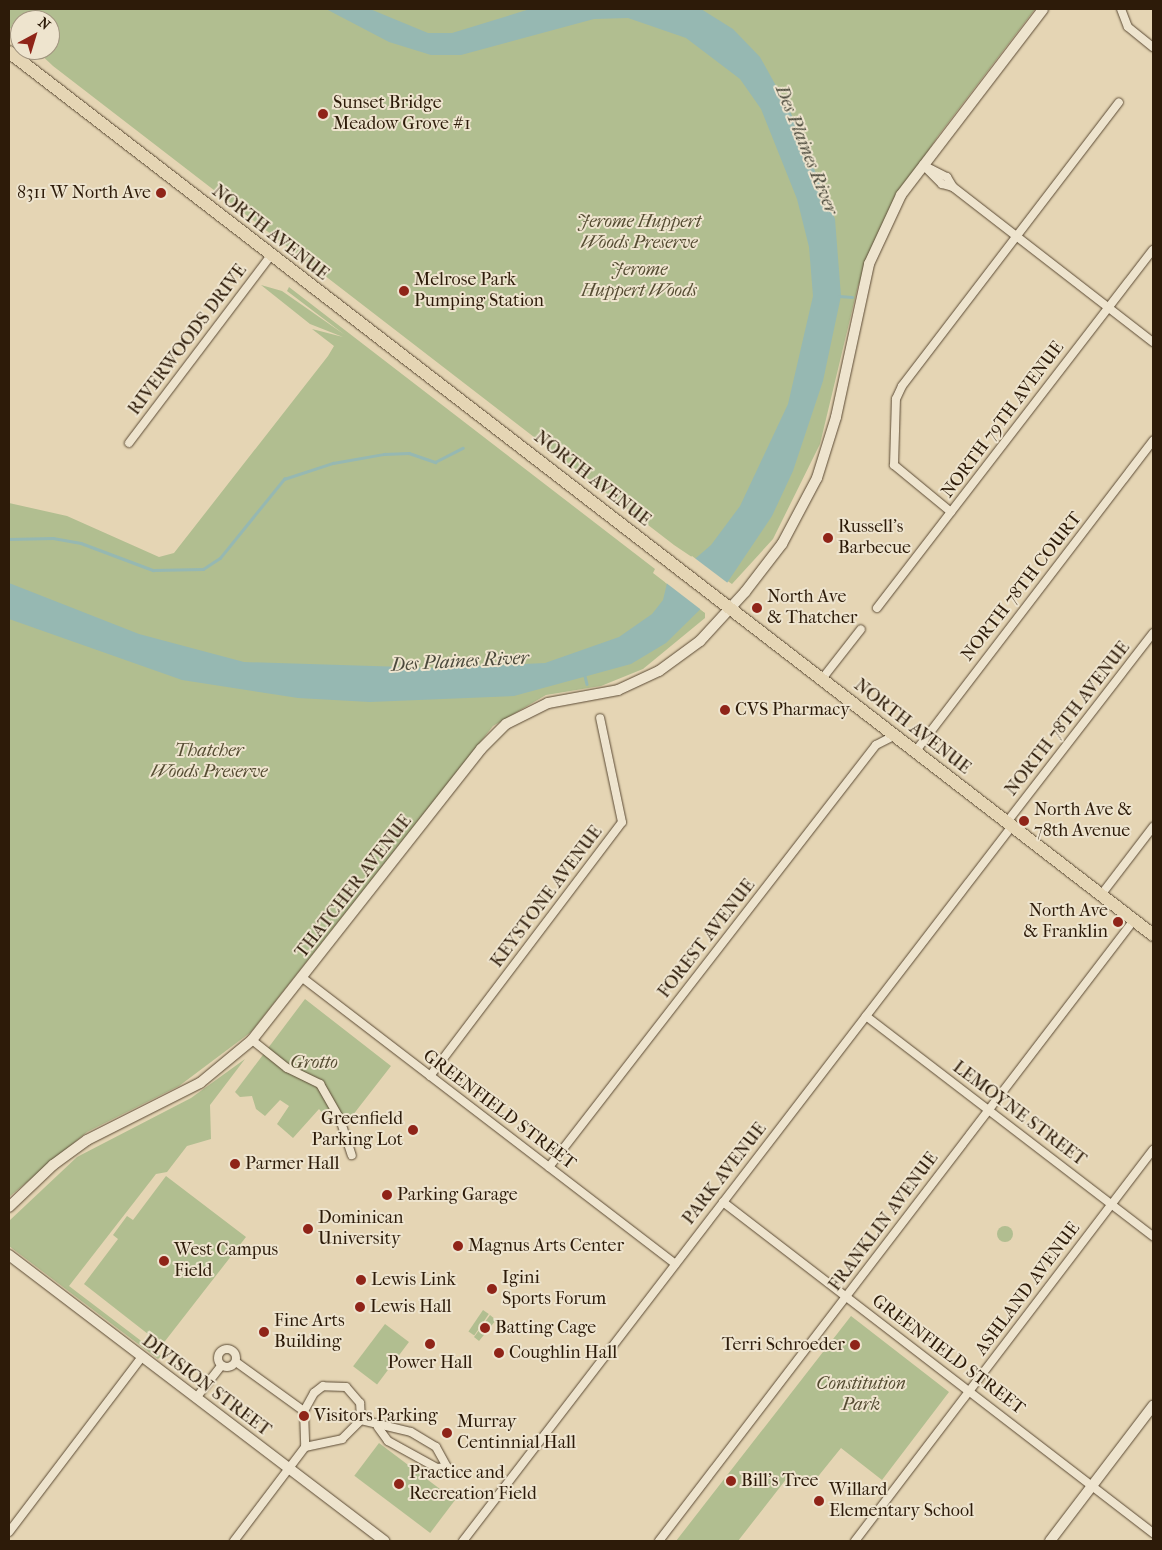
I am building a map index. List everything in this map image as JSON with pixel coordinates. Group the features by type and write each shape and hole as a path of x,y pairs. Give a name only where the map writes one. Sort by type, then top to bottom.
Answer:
{"main road":[{"name":"NORTH AVENUE","path":"9,52 1153,935"}],"street":[{"name":"THATCHER AVENUE","path":"9,1207 42,1174 87,1140 200,1082 252,1040 304,979 481,749 506,724 548,703 604,694 643,680 688,651 731,608 772,560 816,478 836,417 870,264 901,195 1043,9"},
{"path":"1121,12 1128,28 1153,47"},
{"path":"951,512 894,465 896,399 902,386 1119,102"},
{"path":"923,165 942,184 953,187 1153,342"},
{"name":"NORTH 79TH AVENUE","path":"877,608 1153,250"},
{"name":"RIVERWOODS DRIVE","path":"129,443 271,255"},
{"name":"NORTH 78TH COURT","path":"915,752 1153,441"},
{"path":"822,679 861,629"},
{"name":"NORTH 78TH AVENUE","path":"1009,824 1153,636"},
{"name":"KEYSTONE AVENUE","path":"430,1076 622,822 600,718"},
{"name":"FOREST AVENUE","path":"549,1167 876,745 894,736"},
{"name":"PARK AVENUE","path":"462,1541 866,1016 1009,824"},
{"path":"1101,895 1153,827"},
{"name":"FRANKLIN AVENUE","path":"659,1541 1134,920"},
{"name":"GREENFIELD STREET","path":"304,979 675,1264"},
{"name":"LEMOYNE STREET","path":"866,1016 1153,1236"},
{"path":"252,1040 287,1068 320,1084 340,1119 352,1155"},
{"name":"ASHLAND AVENUE","path":"855,1541 1153,1150"},
{"name":"GREENFIELD STREET","path":"723,1202 970,1390 1153,1533"},
{"name":"DIVISION STREET","path":"9,1255 385,1541"},
{"path":"221,1366 218,1355 224,1349 235,1353 236,1362 304,1411"},
{"path":"9,1532 142,1357"},
{"path":"221,1366 229,1368 236,1362"},
{"path":"196,1398 221,1366"},
{"path":"234,1541 305,1447 304,1411 314,1393 336,1384 355,1395 361,1420"},
{"path":"1050,1541 1153,1406"},
{"path":"361,1420 378,1427 388,1440 437,1468 447,1467 443,1455 420,1438 389,1425 378,1427"},
{"path":"305,1447 342,1439 361,1420"}],"green space":[{"name":"Jerome Huppert Woods Preserve","path":"9,9 1035,9 938,136 888,211 858,286 820,444 773,539 732,584 674,545 53,66 47,60 60,60 60,10 10,10 9,27"},
{"name":"Thatcher Woods Preserve","path":"261,285 282,291 345,335 287,291 289,287 655,569 653,573 705,613 705,618 643,669 601,686 546,695 493,726 251,1032 179,1086 87,1132 9,1197 9,503 67,516 159,557 174,553 328,356 334,346 312,329 343,337 310,324"},
{"name":"Grotto","path":"305,999 391,1066 349,1120 336,1109 325,1116 319,1109 293,1138 277,1124 289,1106 280,1100 265,1116 256,1109 252,1096 240,1097 235,1092"},
{"path":"245,1059 210,1105 211,1139 187,1146 167,1172 156,1174 69,1286 161,1356 158,1359 9,1246 9,1221 77,1157 191,1098"},
{"name":"West Campus Field","path":"166,1176 246,1237 162,1345 84,1284 118,1239 113,1235 127,1216 133,1220"},
{"path":"1005,1226 1011,1228 1013,1234 1011,1240 1005,1242 999,1240 997,1234 999,1228"},
{"name":"Batting Cage","path":"483,1310 489,1314 474,1335 468,1332"},
{"name":"Batting Cage","path":"490,1315 496,1320 479,1341 474,1337"},
{"name":"Constitution Park","path":"851,1316 949,1392 882,1480 841,1448 816,1479 791,1473 738,1541 676,1541"},
{"path":"385,1324 409,1342 377,1384 353,1366"},
{"name":"Practice and Recreation Field","path":"379,1443 455,1500 430,1533 354,1476"}],"water":[{"name":"Des Plaines River","path":"326,9 370,9 428,33 452,33 530,9 701,9 733,29 760,57 790,111 835,219 841,296 823,381 793,471 772,516 727,583 666,643 631,664 514,696 370,702 298,698 182,680 9,619 9,583 139,634 244,662 436,668 545,663 619,637 652,614 663,600 667,583 711,545 740,506 788,404 813,296 809,247 797,199 761,109 740,79 686,38 628,18 594,19 461,55 431,55 389,42"}],"pier":[{"path":"692,556 729,584 704,612 665,582"}],"waterway":[{"path":"839,296 852,297"},
{"path":"9,539 53,538 81,543 153,570 203,569 220,558 284,479 333,463 384,454 409,453 435,462 463,448"},
{"path":"585,676 587,684"}],"place":[{"name":"Sunset Bridge Meadow Grove #1","path":"323,114"},
{"name":"8311 W North Ave","path":"161,193"},
{"name":"Melrose Park Pumping Station","path":"404,291"},
{"name":"Russell's Barbecue","path":"828,538"},
{"name":"North Ave & Thatcher","path":"757,608"},
{"name":"CVS Pharmacy","path":"725,710"},
{"name":"North Ave & 78th Avenue","path":"1024,821"},
{"name":"North Ave & Franklin","path":"1118,922"},
{"name":"Greenfield Parking Lot","path":"413,1130"},
{"name":"Parmer Hall","path":"235,1164"},
{"name":"Parking Garage","path":"387,1195"},
{"name":"Dominican University","path":"308,1229"},
{"name":"Magnus Arts Center","path":"458,1246"},
{"name":"West Campus Field","path":"164,1261"},
{"name":"Lewis Link","path":"361,1280"},
{"name":"Igini Sports Forum","path":"492,1289"},
{"name":"Lewis Hall","path":"360,1307"},
{"name":"Batting Cage","path":"485,1328"},
{"name":"Fine Arts Building","path":"264,1332"},
{"name":"Power Hall","path":"430,1344"},
{"name":"Terri Schroeder","path":"855,1345"},
{"name":"Coughlin Hall","path":"499,1353"},
{"name":"Visitors Parking","path":"304,1416"},
{"name":"Murray Centinnial Hall","path":"447,1433"},
{"name":"Bill’s Tree","path":"731,1481"},
{"name":"Practice and Recreation Field","path":"399,1484"},
{"name":"Willard Elementary School","path":"819,1501"}],"park label":[{"name":"Jerome Huppert Woods","path":"639,281"}]}
